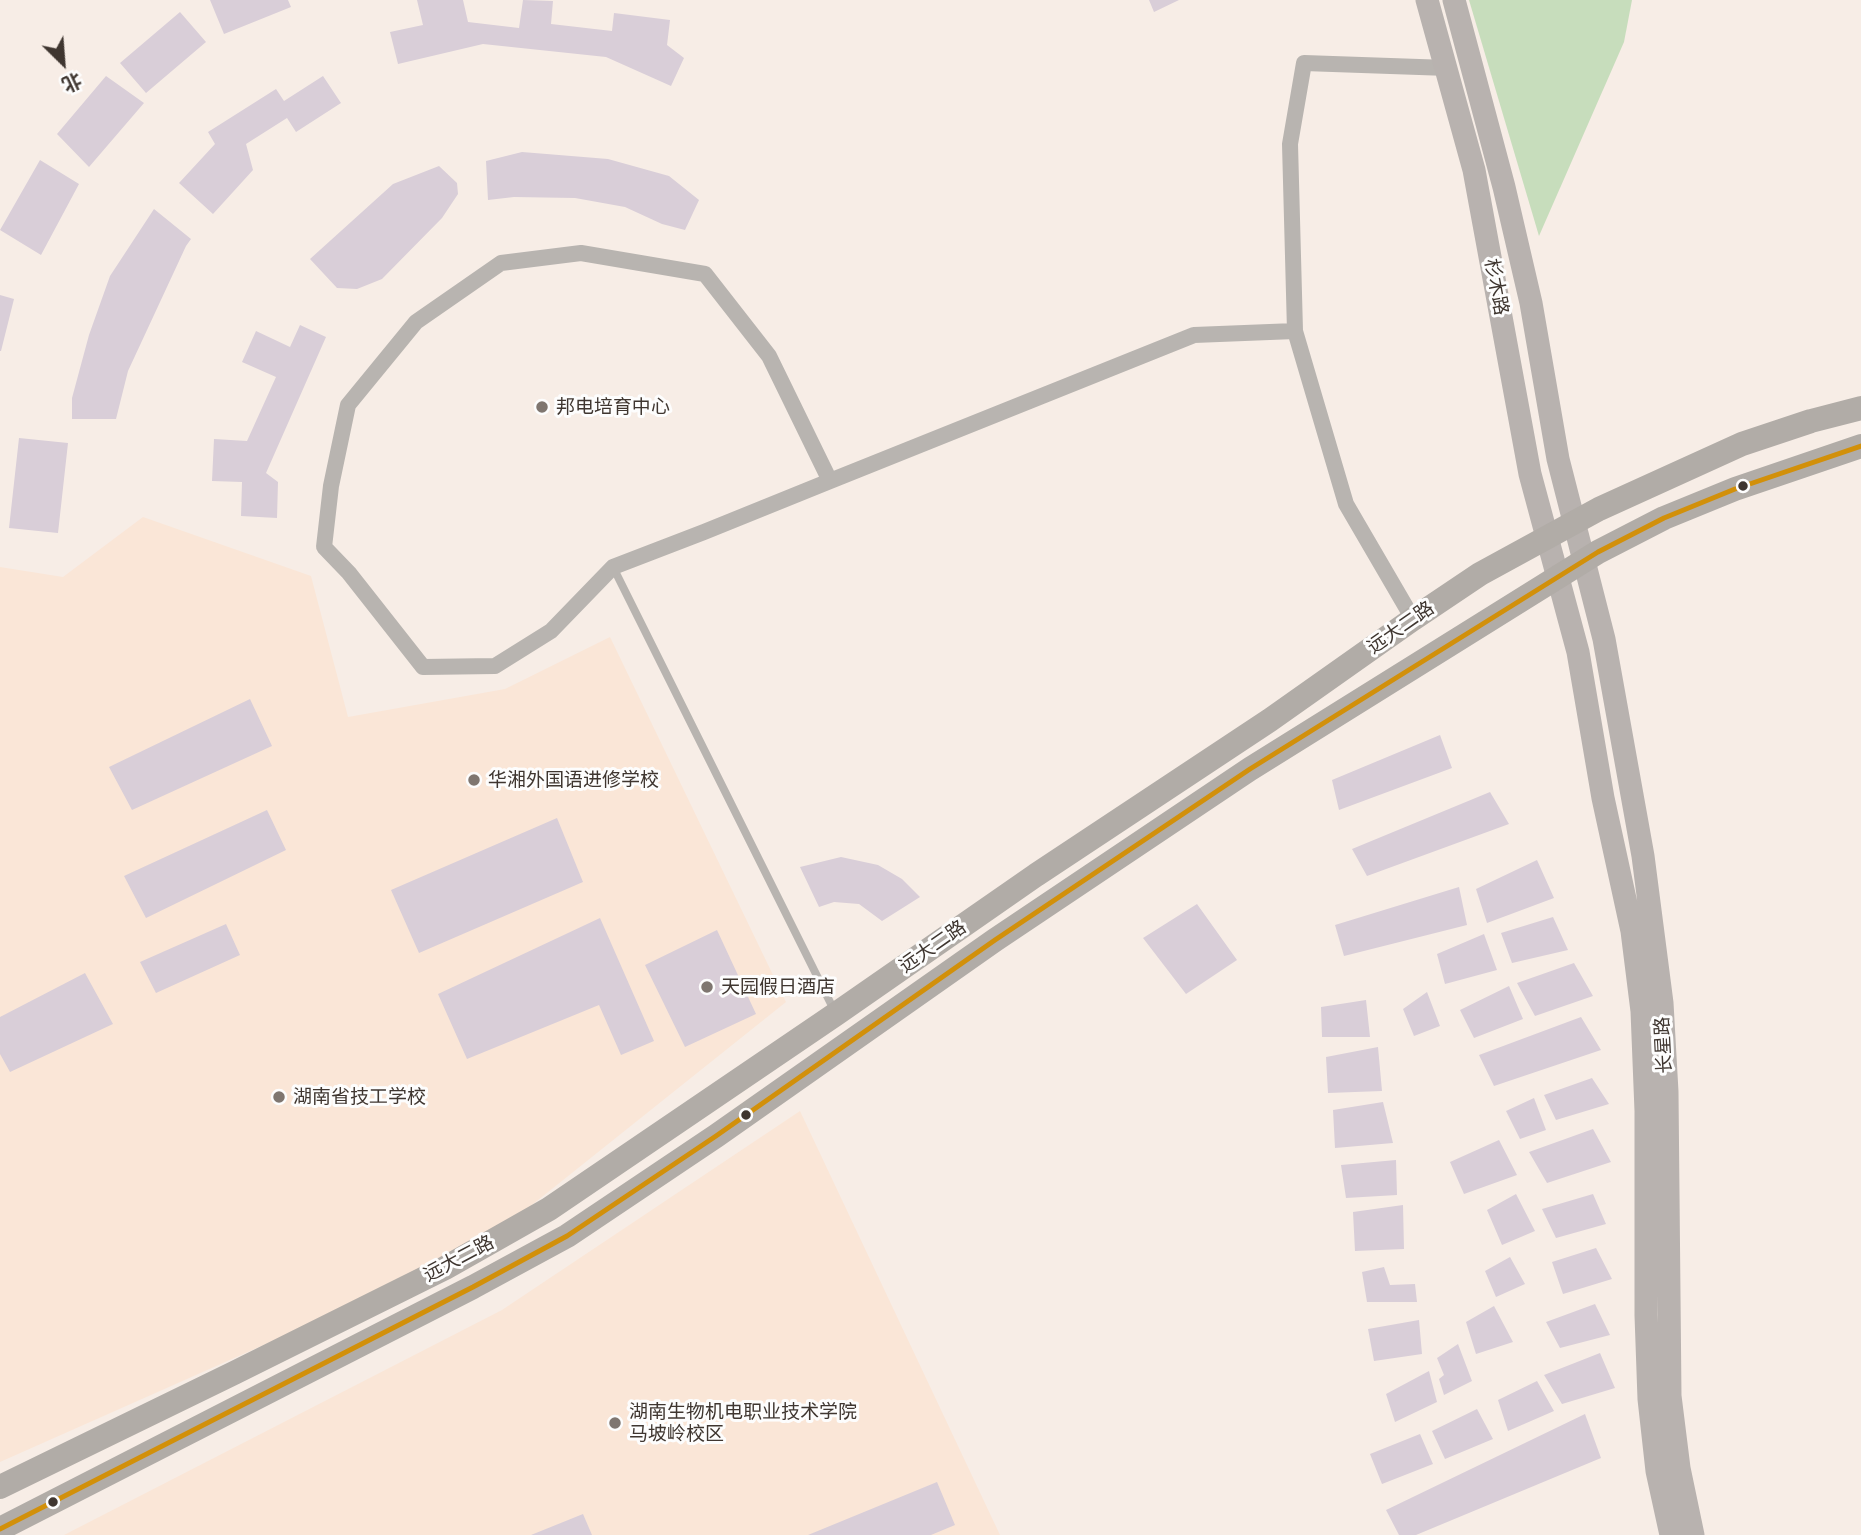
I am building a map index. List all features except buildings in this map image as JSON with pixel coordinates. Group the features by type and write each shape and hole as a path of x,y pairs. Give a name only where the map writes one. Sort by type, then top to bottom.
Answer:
{"main road":[{"name":"杉木路","path":"1427,0 1448,68 1474,170 1530,474 1556,577"},
{"name":"杉木路","path":"1454,0 1507,200 1531,303 1558,459 1584,561"},
{"name":"远大二路","path":"0,1487 445,1268 549,1209 1036,875 1270,720 1480,574 1574,522 1742,444 1861,408"},
{"name":"远大二路","path":"0,1529 473,1287 567,1236 706,1143 995,940 1250,769 1556,577 1664,518 1802,465 1861,446"},
{"name":"长星路","path":"1584,561 1604,639 1643,856 1662,1003 1667,1092 1670,1396 1678,1463 1693,1535"},
{"name":"长星路","path":"1556,577 1578,652 1603,798 1632,931 1640,997 1646,1111 1646,1315 1649,1399 1657,1471 1671,1535"}],"street":[{"path":"1413,619 1346,504 1296,331 1290,144 1304,63 1448,68"},
{"path":"830,481 769,356 705,274 580,253 501,263 416,322 348,405 331,486 324,547 349,573 423,667 495,666 551,631 613,567 830,481 1194,335 1296,331"}],"lane":[{"path":"613,567 836,1014"}],"shaded area":[{"path":"143,517 311,576 348,717 505,689 610,637 786,1002 473,1252 0,1462 0,567 63,577"},
{"name":"湖南生物机电职业技术学院 马坡岭校区","path":"800,1111 1000,1535 64,1535 502,1310"}],"green space":[{"path":"1469,0 1632,0 1624,42 1539,236"}],"transit line":[{"path":"0,1529 473,1287 567,1236 716,1136 995,940 1250,769 1598,552 1664,518 1735,489 1861,446"}],"place":[{"name":"邦电培育中心","path":"542,407"},
{"name":"华湘外国语进修学校","path":"474,780"},
{"name":"天园假日酒店","path":"707,987"},
{"name":"湖南省技工学校","path":"279,1097"},
{"name":"湖南生物机电职业技术学院 马坡岭校区","path":"615,1423"}]}
